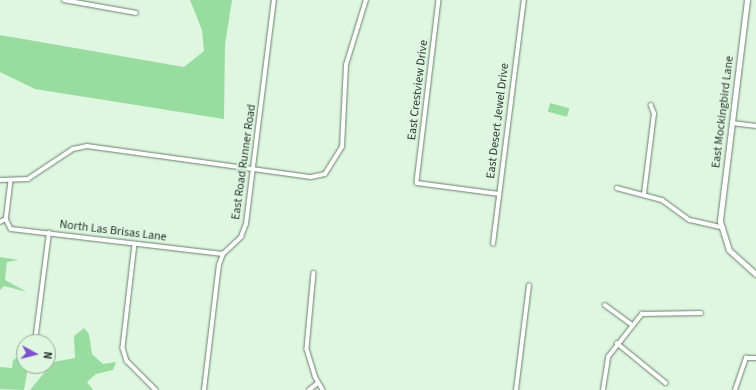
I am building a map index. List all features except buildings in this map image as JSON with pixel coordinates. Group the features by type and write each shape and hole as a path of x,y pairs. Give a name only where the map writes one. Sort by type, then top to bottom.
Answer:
{"street":[{"path":"64,0 136,13"},
{"name":"East Road Runner Road","path":"223,254 244,230 274,0"},
{"path":"0,180 11,181 33,176 73,149 87,146 312,177 330,170 342,147 346,65 366,0"},
{"name":"East Crestview Drive","path":"439,0 416,183 499,194"},
{"name":"East Desert Jewel Drive","path":"493,244 524,0"},
{"name":"East Mockingbird Lane","path":"721,227 747,0"},
{"path":"644,194 654,114 651,106"},
{"path":"732,123 756,126"},
{"path":"0,222 6,219 11,181"},
{"path":"617,188 662,200 690,220 721,227 734,256 756,274"},
{"name":"North Las Brisas Lane","path":"6,219 11,228 223,254"},
{"path":"36,334 49,233"},
{"path":"135,244 123,348 127,361 156,390"},
{"path":"204,390 223,254"},
{"path":"314,273 307,348 318,383 324,390"},
{"path":"516,390 529,286"},
{"path":"605,305 631,324"},
{"path":"603,390 608,357 631,324 648,312 695,315 701,313"},
{"path":"617,344 666,383"},
{"path":"735,390 742,363 751,356 756,358"},
{"path":"309,390 318,383"}],"green space":[{"path":"190,0 232,0 225,45 224,119 35,89 0,72 0,35 184,67 204,51 202,30"},
{"path":"550,103 569,108 567,117 548,112"},
{"path":"0,257 19,260 7,262 5,280 27,292 4,286 0,290"},
{"path":"84,328 89,334 92,354 103,364 116,362 113,370 96,374 87,382 93,390 30,390 43,374 56,374 56,361 75,358 74,336"},
{"path":"16,358 16,374 27,374 24,390 0,389 0,367 12,368 13,360"}]}
